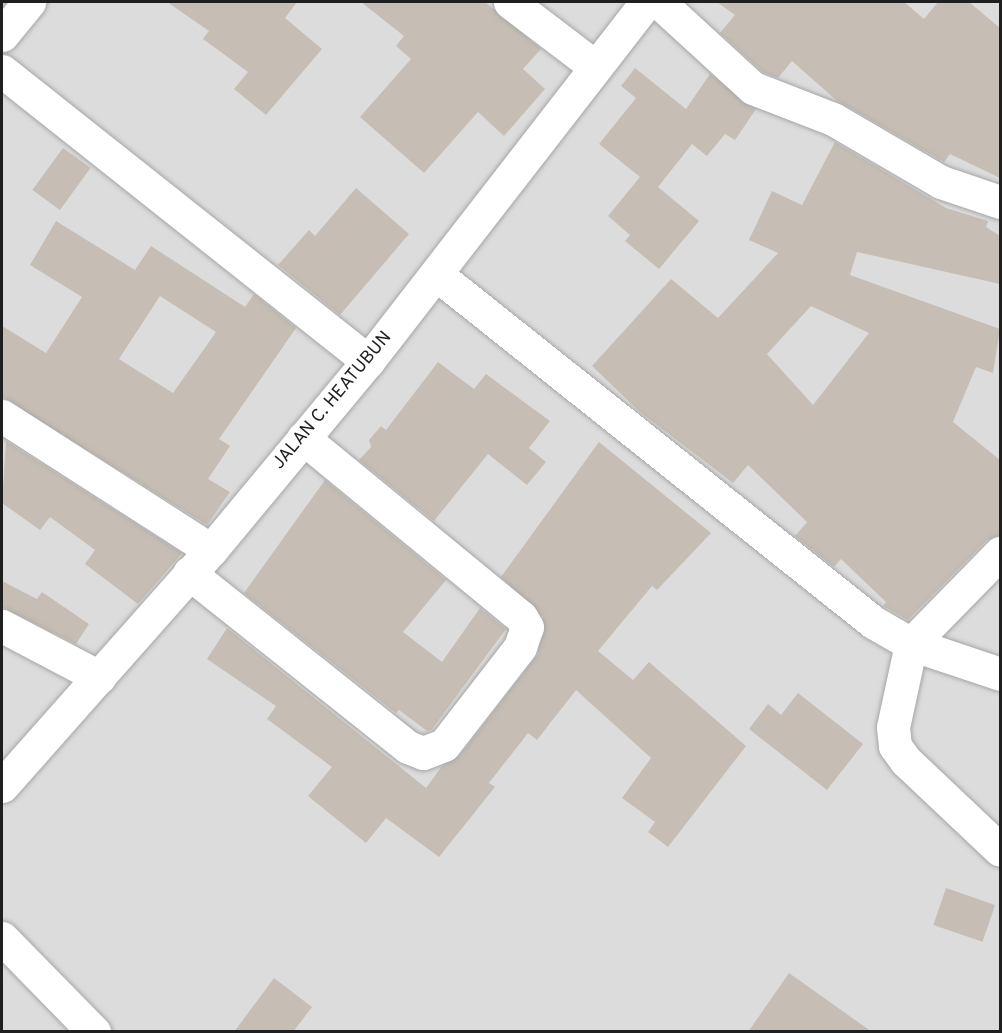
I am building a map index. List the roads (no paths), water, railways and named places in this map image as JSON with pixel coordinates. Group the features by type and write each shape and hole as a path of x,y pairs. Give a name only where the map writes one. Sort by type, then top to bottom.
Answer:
{"street":[{"path":"2,34 29,2"},
{"path":"510,2 594,66"},
{"name":"JALAN C. HEATUBUN","path":"2,786 200,561 368,361 594,66 646,2"},
{"path":"659,2 753,88 833,119 941,182 1000,202"},
{"path":"2,71 368,361"},
{"path":"436,274 873,622 911,644 1000,674"},
{"path":"2,416 200,561 408,747 434,753 444,745 520,647 527,627 521,617 303,438"},
{"path":"1000,553 911,644 893,727 895,746 1000,850"},
{"path":"2,626 99,677"},
{"path":"2,938 94,1032"}]}
